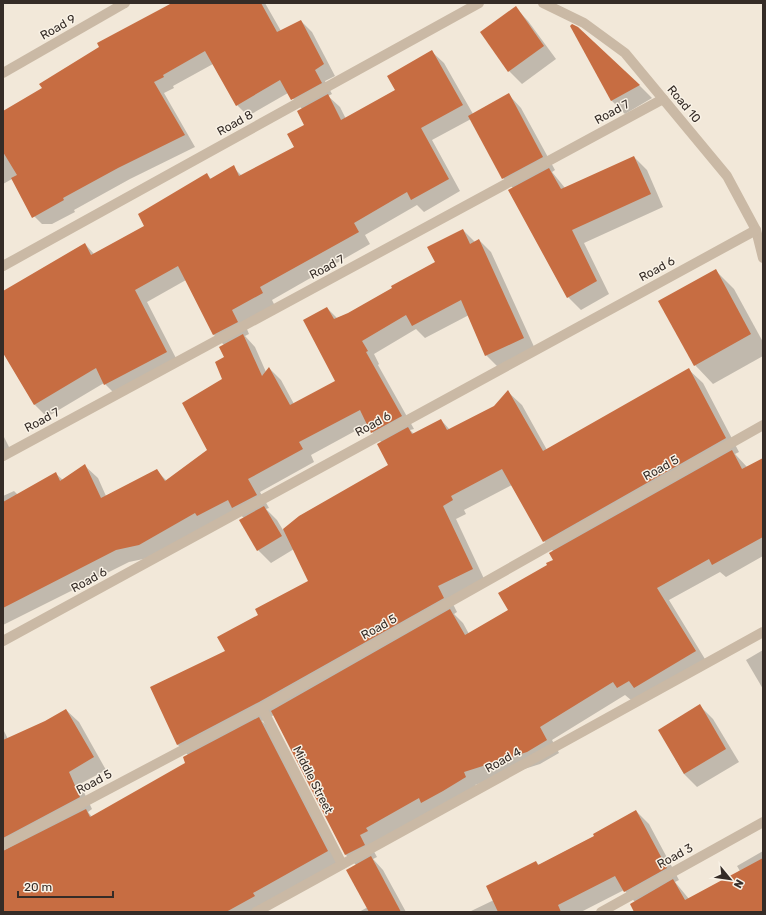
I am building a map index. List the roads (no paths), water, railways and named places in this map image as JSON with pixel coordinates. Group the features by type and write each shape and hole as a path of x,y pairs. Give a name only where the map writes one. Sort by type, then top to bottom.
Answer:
{"street":[{"name":"Road 9","path":"3,73 125,3"},
{"name":"Road 8","path":"3,266 479,3"},
{"name":"Road 10","path":"543,3 584,23 625,53 727,176 756,230 763,258"},
{"name":"Road 7","path":"3,456 663,99"},
{"name":"Road 6","path":"3,641 756,230"},
{"name":"Road 5","path":"3,845 262,708 763,425"},
{"name":"Road 4","path":"256,912 763,632"},
{"name":"Middle Street","path":"262,708 342,864"},
{"name":"Road 3","path":"600,912 763,822"}]}
